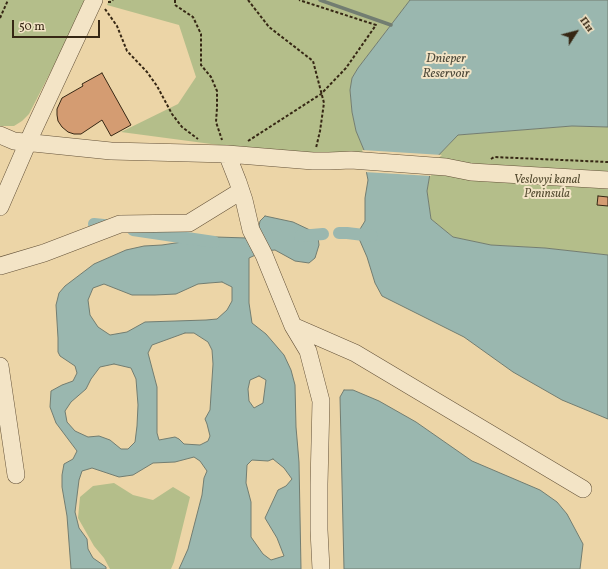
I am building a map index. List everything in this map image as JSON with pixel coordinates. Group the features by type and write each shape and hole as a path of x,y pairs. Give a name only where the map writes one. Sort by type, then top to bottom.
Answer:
{"street":[{"path":"0,206 28,142 99,4"},
{"path":"0,135 14,140 111,151 227,154 313,161 351,160 446,167 471,172 608,180"},
{"path":"227,154 241,191 251,230 264,255 293,326 308,351 321,401 319,484 321,569"},
{"path":"0,266 44,253 120,224 189,223 241,191"},
{"path":"293,326 355,353 583,489"},
{"path":"0,366 16,476"}],"path":[{"path":"0,18 8,0"},
{"path":"175,0 175,5 193,17 201,34 201,65 211,77 217,92 216,122 227,154"},
{"path":"248,0 269,27 313,61 324,102 320,131 313,161"},
{"path":"247,141 321,94 346,68 376,25 299,0"},
{"path":"99,4 117,26 127,51 147,72 172,114 182,127 199,140"},
{"path":"471,172 494,157 608,162"}],"green space":[{"path":"0,0 92,0 68,38 29,114 14,126 0,126"},
{"path":"109,0 410,0 352,78 350,90 352,112 356,131 366,155 294,155 121,132 178,104 196,77 179,25 107,5"},
{"name":"Veslovyi kanal Peninsula","path":"572,126 608,127 608,255 545,248 491,245 453,237 431,219 427,191 432,162 458,135"},
{"path":"114,483 133,495 153,500 173,487 190,497 171,569 110,569 104,558 94,546 78,518 80,497 93,486"}],"water":[{"name":"Dnieper Reservoir","path":"410,0 608,0 608,127 572,126 458,135 432,162 427,191 431,219 453,237 491,245 545,248 608,255 608,419 562,400 513,372 464,337 382,296 375,283 367,257 357,234 365,221 365,198 368,180 364,160 366,155 356,131 352,112 350,90 352,78 358,68"},
{"path":"265,216 293,222 312,231 318,237 319,245 315,258 309,263 295,261 275,250 264,251 249,258 249,303 252,323 266,334 284,355 291,370 295,385 299,462 301,569 179,569 188,549 202,495 204,478 207,471 200,461 194,457 175,462 153,463 133,475 119,477 92,468 82,471 79,480 75,512 79,528 87,539 88,549 93,558 106,567 106,569 71,569 62,475 64,464 73,459 77,451 56,423 50,407 51,391 73,381 77,373 75,366 60,356 58,352 56,305 59,293 65,286 94,264 126,250 144,246 162,245 216,237 247,238 258,231 260,221","holes":["222,282 232,287 232,301 227,310 217,319 145,322 127,332 110,335 98,327 90,315 88,300 93,288 104,284 132,295 176,294 198,284","185,333 194,333 208,342 212,350 213,364 210,410 205,419 210,436 208,441 200,445 184,444 175,437 159,440 157,433 157,387 148,353 152,345","114,364 131,368 136,379 138,405 135,442 128,449 121,449 110,440 99,436 88,437 75,431 67,422 65,411 71,402 86,389 100,367","259,376 266,380 263,403 254,408 249,401 248,389 250,380","273,459 284,468 292,479 286,486 278,490 265,518 277,538 284,556 271,560 263,554 251,537 251,502 246,483 247,465 252,460 268,461"]},
{"path":"344,390 353,390 379,401 416,422 472,461 540,490 557,502 567,514 583,544 580,569 344,569 340,397"}],"pier":[{"path":"362,150 442,155 434,162 431,176 364,172 362,160 364,155"}],"building":[{"path":"102,73 131,125 111,136 102,120 81,134 68,132 58,121 57,109 62,98 83,86 82,84"},
{"path":"598,196 608,197 608,206 597,205"}],"waterway":[{"path":"320,0 391,25"},
{"path":"94,224 113,226"},
{"path":"133,230 214,242"},
{"path":"339,233 372,236"},
{"path":"300,236 323,234"}]}
